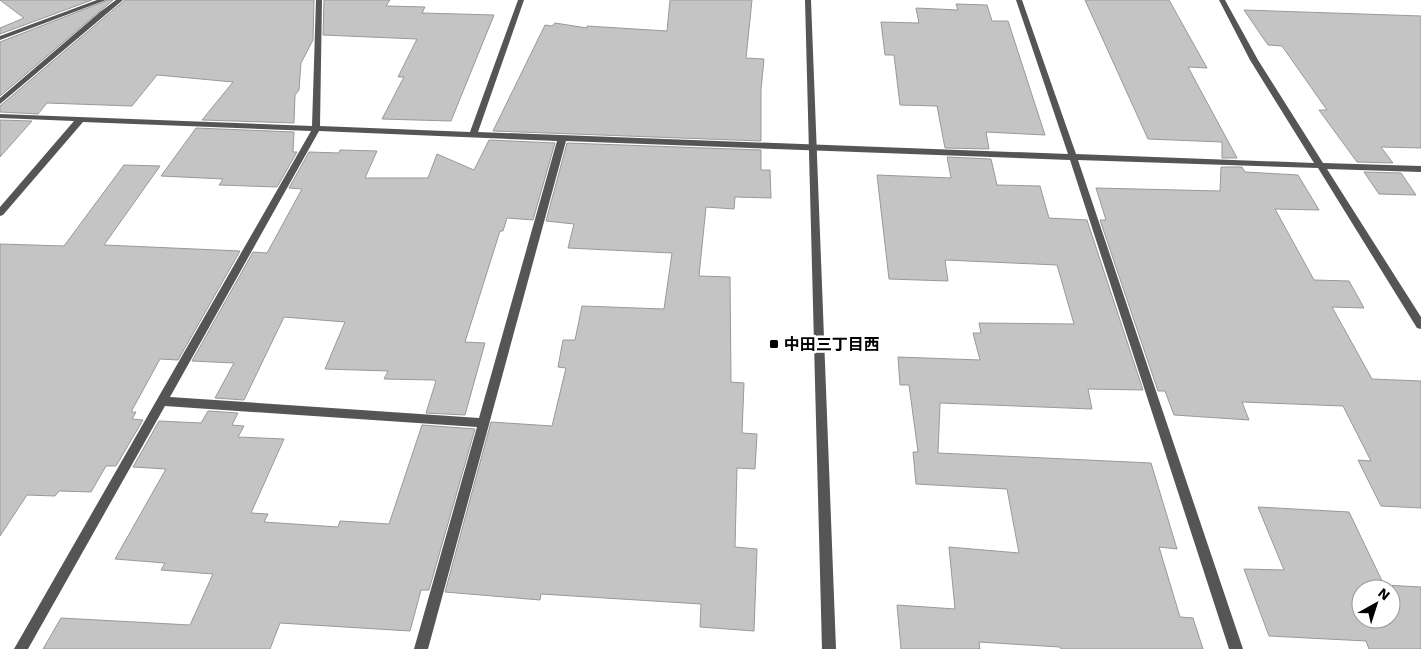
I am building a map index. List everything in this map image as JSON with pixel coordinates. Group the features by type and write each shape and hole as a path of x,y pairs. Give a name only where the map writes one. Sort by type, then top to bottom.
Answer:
{"street":[{"path":"0,38 103,0"},
{"path":"0,102 102,13 120,0"},
{"path":"21,649 316,129 319,0"},
{"path":"473,135 521,0"},
{"path":"808,0 829,649"},
{"path":"1019,0 1074,157 1236,649"},
{"path":"1222,0 1254,60 1421,325"},
{"path":"0,116 562,139 1421,169"},
{"path":"0,214 81,119"},
{"path":"420,649 562,139"},
{"path":"161,401 483,423"}],"building":[{"path":"0,0 92,0 0,34 0,28 24,18"},
{"path":"108,0 113,0 0,96 0,42"},
{"path":"125,0 314,0 313,40 301,63 299,90 295,95 294,123 202,120 233,82 157,75 132,106 47,103 38,114 0,112 0,106"},
{"path":"324,0 390,0 386,6 425,7 422,13 494,15 451,121 382,119 404,77 398,77 417,39 323,35"},
{"path":"670,0 752,0 746,58 764,59 761,90 761,141 493,131 545,25 552,26 555,23 587,28 587,26 667,31"},
{"path":"1085,0 1169,0 1207,68 1188,67 1237,158 1222,158 1222,142 1148,139"},
{"path":"956,4 987,5 992,21 1008,21 1045,135 986,132 989,149 945,148 937,106 900,105 894,55 885,55 881,22 919,23 916,8 958,10"},
{"path":"1244,10 1421,16 1421,148 1381,147 1393,163 1357,162 1319,110 1327,110 1282,46 1268,45"},
{"path":"0,120 32,121 0,157"},
{"path":"196,128 294,132 293,152 297,152 277,187 219,185 223,179 161,176"},
{"path":"489,140 555,143 533,220 507,218 503,231 500,231 465,342 485,343 465,415 426,413 436,381 433,380 384,379 388,371 325,369 345,322 284,317 244,400 215,398 234,363 192,361 253,252 267,253 302,189 289,188 309,152 339,153 340,150 377,151 365,178 428,178 437,154 474,170"},
{"path":"567,143 761,150 761,170 770,170 771,198 735,197 734,209 706,207 699,276 730,277 731,382 744,383 742,433 757,434 755,469 737,468 735,547 757,549 754,631 700,627 701,604 541,594 540,600 445,592 491,422 552,426 566,368 558,367 563,340 575,340 582,306 664,309 672,253 568,248 574,224 546,221"},
{"path":"947,157 991,159 997,185 1040,186 1049,218 1087,220 1143,390 1088,389 1092,409 940,403 938,453 1151,463 1177,549 1159,547 1180,617 1193,618 1203,649 1061,649 1060,647 979,642 980,649 901,649 897,605 955,609 949,547 1019,553 1007,489 916,484 913,452 918,452 909,385 900,385 898,357 980,360 973,333 981,333 979,323 1074,324 1057,265 945,260 948,281 889,279 877,175 951,178"},
{"path":"124,165 160,166 104,245 240,251 178,360 160,359 131,412 136,412 132,419 143,420 116,466 106,466 91,492 59,491 55,496 27,495 0,536 0,244 64,246"},
{"path":"1221,167 1242,167 1245,172 1298,175 1319,210 1275,209 1314,280 1349,281 1364,308 1332,307 1372,379 1421,381 1421,508 1381,506 1358,460 1371,461 1343,406 1242,402 1249,420 1174,415 1165,391 1158,391 1100,220 1106,220 1096,188 1220,191"},
{"path":"1364,172 1401,173 1416,195 1379,194"},
{"path":"208,411 238,413 232,425 244,426 238,437 284,439 251,513 268,514 264,522 338,527 340,521 389,524 422,425 475,429 429,590 421,590 410,631 280,623 270,649 43,649 61,618 190,625 213,574 161,570 165,563 115,559 166,469 133,467 159,421 201,423"},
{"path":"1258,507 1349,512 1381,579 1351,579 1351,629 1401,629 1401,586 1421,587 1421,649 1369,649 1366,641 1269,636 1244,569 1284,570"}],"place":[{"name":"中田三丁目西","path":"774,344"}]}
